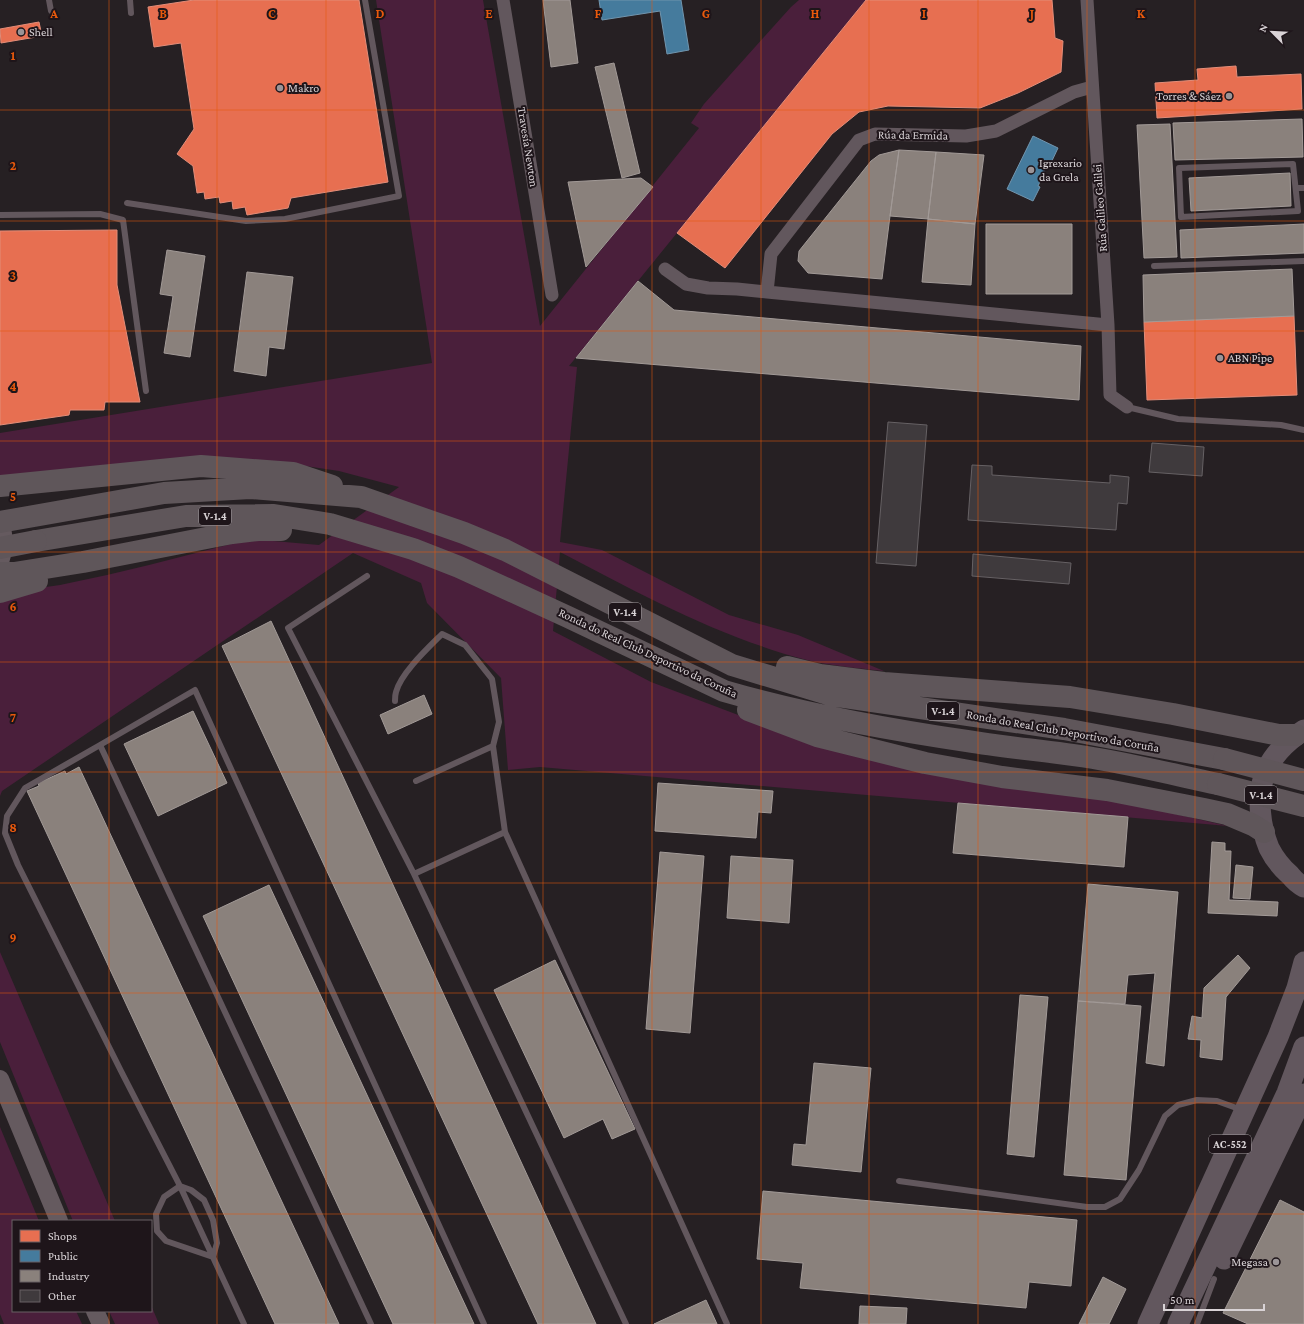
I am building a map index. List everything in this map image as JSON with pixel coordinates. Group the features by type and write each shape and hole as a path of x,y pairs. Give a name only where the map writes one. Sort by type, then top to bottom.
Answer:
{"highway":[{"path":"0,486 201,466 293,473 361,497"},
{"path":"0,498 112,474"},
{"name":"Ronda do Real Club Deportivo da Coruña","path":"0,522 164,493 250,488 361,497 464,533 505,550 670,635 732,665 831,695 1064,729 1224,759 1304,780"},
{"name":"Ronda do Real Club Deportivo da Coruña","path":"0,548 186,516 274,515 330,524 393,543 458,567 724,691 750,699 893,730 968,742 1093,758 1218,784 1304,806"},
{"path":"0,573 14,573 83,562 232,533 258,530 315,532 345,538 393,543"},
{"path":"0,592 65,573 83,562"},
{"path":"670,635 820,675 884,683 1070,697 1173,714 1279,735 1300,733"},
{"path":"724,691 747,709 817,736 925,763 1002,777 1107,790 1204,809 1227,814 1253,825 1264,832"}],"main road":[{"path":"0,522 4,534 4,548 0,562"},
{"path":"1300,733 1280,749 1265,775 1261,790 1261,814 1264,832 1270,850 1283,869 1302,888"},
{"name":"AC-552","path":"1148,1324 1278,1037 1297,988 1304,962"},
{"name":"AC-552","path":"1157,1324 1236,1165 1281,1063 1304,1002"},
{"name":"AC-552","path":"1178,1324 1287,1093 1304,1047"},
{"path":"0,1079 59,1220"},
{"path":"1192,1324 1263,1182 1304,1094"},
{"path":"95,1312 101,1324"}],"street":[{"name":"Travesía Newton","path":"503,0 552,295"},
{"name":"Rúa Galileo Galilei","path":"1087,0 1108,325 1110,395 1127,407"},
{"name":"Rúa da Ermida","path":"767,292 771,254 859,140 875,134 966,136 996,131 1074,92 1092,87"},
{"path":"665,269 686,284 708,288 737,289 1108,325"}],"lane":[{"path":"49,0 51,11"},
{"path":"130,0 132,13"},
{"path":"127,203 246,221 285,219 400,196 365,0"},
{"path":"1293,164 1296,188 1298,211 1181,217 1179,168 1293,164"},
{"path":"1296,188 1304,188"},
{"path":"0,215 100,214 123,220 146,391"},
{"path":"1154,266 1304,261"},
{"path":"1127,407 1178,419 1281,425 1304,430"},
{"path":"367,576 288,628 414,874 626,1324"},
{"path":"395,701 396,691 410,669 442,634 465,645 492,679 499,722 493,746 505,832 727,1324"},
{"path":"244,1324 180,1186 18,865 5,833 7,816 25,788 195,690 484,1324"},
{"path":"100,745 371,1324"},
{"path":"416,781 493,746"},
{"path":"414,874 505,832"},
{"path":"899,1181 1087,1207 1105,1207 1120,1199 1139,1170 1165,1116 1178,1105 1197,1100 1217,1101 1245,1111"},
{"path":"180,1186 192,1190 204,1200 213,1220 217,1243 213,1257"},
{"path":"180,1186 164,1197 156,1214 157,1231 166,1241 213,1257"},
{"path":"1197,1324 1214,1279"},
{"path":"1144,1324 1161,1295"}],"shaded area":[{"path":"376,0 483,0 540,326 699,128 691,123 704,104 791,7 799,0 866,0 569,366 577,367 560,542 602,550 729,615 798,635 884,671 803,659 740,638 709,626 648,598 560,552 553,631 651,682 807,741 1127,803 1228,826 540,767 508,770 501,678 427,603 421,583 353,553 2,791 0,796 0,599 18,591 60,585 107,575 235,543 262,540 319,545 399,487 339,471 292,464 0,476 0,433 432,363"},
{"path":"0,952 115,1220 73,1220 0,1042"},
{"path":"0,1127 39,1220 12,1220 12,1312 76,1312 82,1324 4,1324 0,1314"},
{"path":"152,1307 159,1324 115,1324 109,1312 152,1312"}],"building: Shops":[{"name":"Makro","path":"194,0 359,0 388,182 291,198 288,208 247,215 245,207 233,209 232,201 220,203 219,197 205,199 204,192 197,193 193,166 177,154 194,129 181,43 154,47 148,7"},
{"path":"866,0 1052,0 1055,38 1063,41 1061,72 1018,93 980,108 888,106 859,112 832,134 725,268 677,233"},
{"name":"Shell","path":"39,22 42,36 1,43 0,29"},
{"name":"Torres & Sáez","path":"1236,66 1237,77 1301,74 1302,109 1157,118 1155,83 1198,80 1197,69"},
{"path":"117,230 117,285 140,402 105,402 104,410 70,410 69,415 0,425 0,231"},
{"name":"ABN Pipe","path":"1294,316 1297,395 1147,400 1144,322"}],"building: Public":[{"path":"599,0 681,0 689,50 667,54 660,11 602,20"},
{"name":"Igrexario da Grela","path":"1033,136 1058,148 1050,165 1048,164 1038,186 1040,187 1033,201 1007,189"}],"building: Industry":[{"path":"543,0 570,0 578,63 551,67"},
{"path":"614,63 640,173 622,178 595,67"},
{"path":"1302,119 1303,157 1175,160 1173,123"},
{"path":"1170,124 1177,257 1144,258 1137,125"},
{"path":"899,150 882,279 808,273 798,261 799,251 871,161 879,155"},
{"path":"899,150 936,152 928,219 890,216"},
{"path":"936,152 984,155 975,224 928,219"},
{"path":"1290,173 1291,206 1191,211 1189,178"},
{"path":"641,178 653,187 586,267 568,182"},
{"path":"928,219 975,224 971,285 922,282"},
{"path":"986,224 1072,224 1072,294 986,294"},
{"path":"1304,224 1304,253 1181,258 1180,230"},
{"path":"167,250 205,256 190,357 164,353 173,296 160,294"},
{"path":"1292,269 1294,316 1144,322 1143,275"},
{"path":"247,272 293,277 284,349 269,347 266,376 234,371"},
{"path":"638,281 674,310 1081,346 1079,400 576,358"},
{"path":"271,621 596,1324 538,1324 222,646"},
{"path":"424,695 432,714 388,734 380,715"},
{"path":"193,711 227,783 158,816 124,744"},
{"path":"79,767 339,1324 275,1324 27,791 39,786 38,783 65,771 66,774"},
{"path":"658,783 773,791 771,813 758,812 756,838 655,831"},
{"path":"958,803 1128,817 1124,867 953,853"},
{"path":"1212,842 1225,843 1225,851 1231,851 1229,900 1278,902 1277,916 1208,913"},
{"path":"660,852 704,856 690,1033 646,1029"},
{"path":"731,856 793,860 789,923 727,918"},
{"path":"1236,865 1253,867 1250,899 1233,898"},
{"path":"1088,884 1178,892 1164,1066 1146,1063 1155,973 1128,975 1125,1004 1078,1001"},
{"path":"269,885 474,1324 393,1324 203,916"},
{"path":"1238,955 1250,968 1226,997 1222,1060 1200,1057 1201,1040 1188,1039 1192,1016 1202,1018 1204,988"},
{"path":"555,960 635,1129 612,1139 603,1119 564,1138 494,990"},
{"path":"1020,995 1048,997 1034,1157 1007,1154"},
{"path":"1078,1001 1141,1006 1126,1180 1064,1175"},
{"path":"814,1063 871,1068 861,1172 792,1165 794,1144 806,1145"},
{"path":"763,1191 1077,1220 1071,1286 1029,1282 1026,1308 800,1288 803,1263 757,1259"},
{"name":"Megasa","path":"1280,1200 1304,1212 1304,1324 1248,1324 1223,1313"},
{"path":"1103,1277 1126,1289 1109,1324 1079,1324"},
{"path":"706,1300 717,1324 654,1324"},
{"path":"860,1306 907,1308 906,1324 859,1324"}],"building: Other":[{"path":"888,422 927,425 916,566 876,563"},
{"path":"1152,443 1204,447 1202,476 1149,472"},
{"path":"972,465 992,466 992,475 1110,483 1110,475 1129,477 1127,504 1118,503 1116,530 968,520"},
{"path":"973,554 1071,563 1069,584 972,576"}],"place":[{"name":"Shell","path":"21,32"},
{"name":"Makro","path":"280,88"},
{"name":"Torres & Sáez","path":"1229,96"},
{"name":"Igrexario da Grela","path":"1031,170"},
{"name":"ABN Pipe","path":"1220,358"},
{"name":"Megasa","path":"1276,1262"}]}
